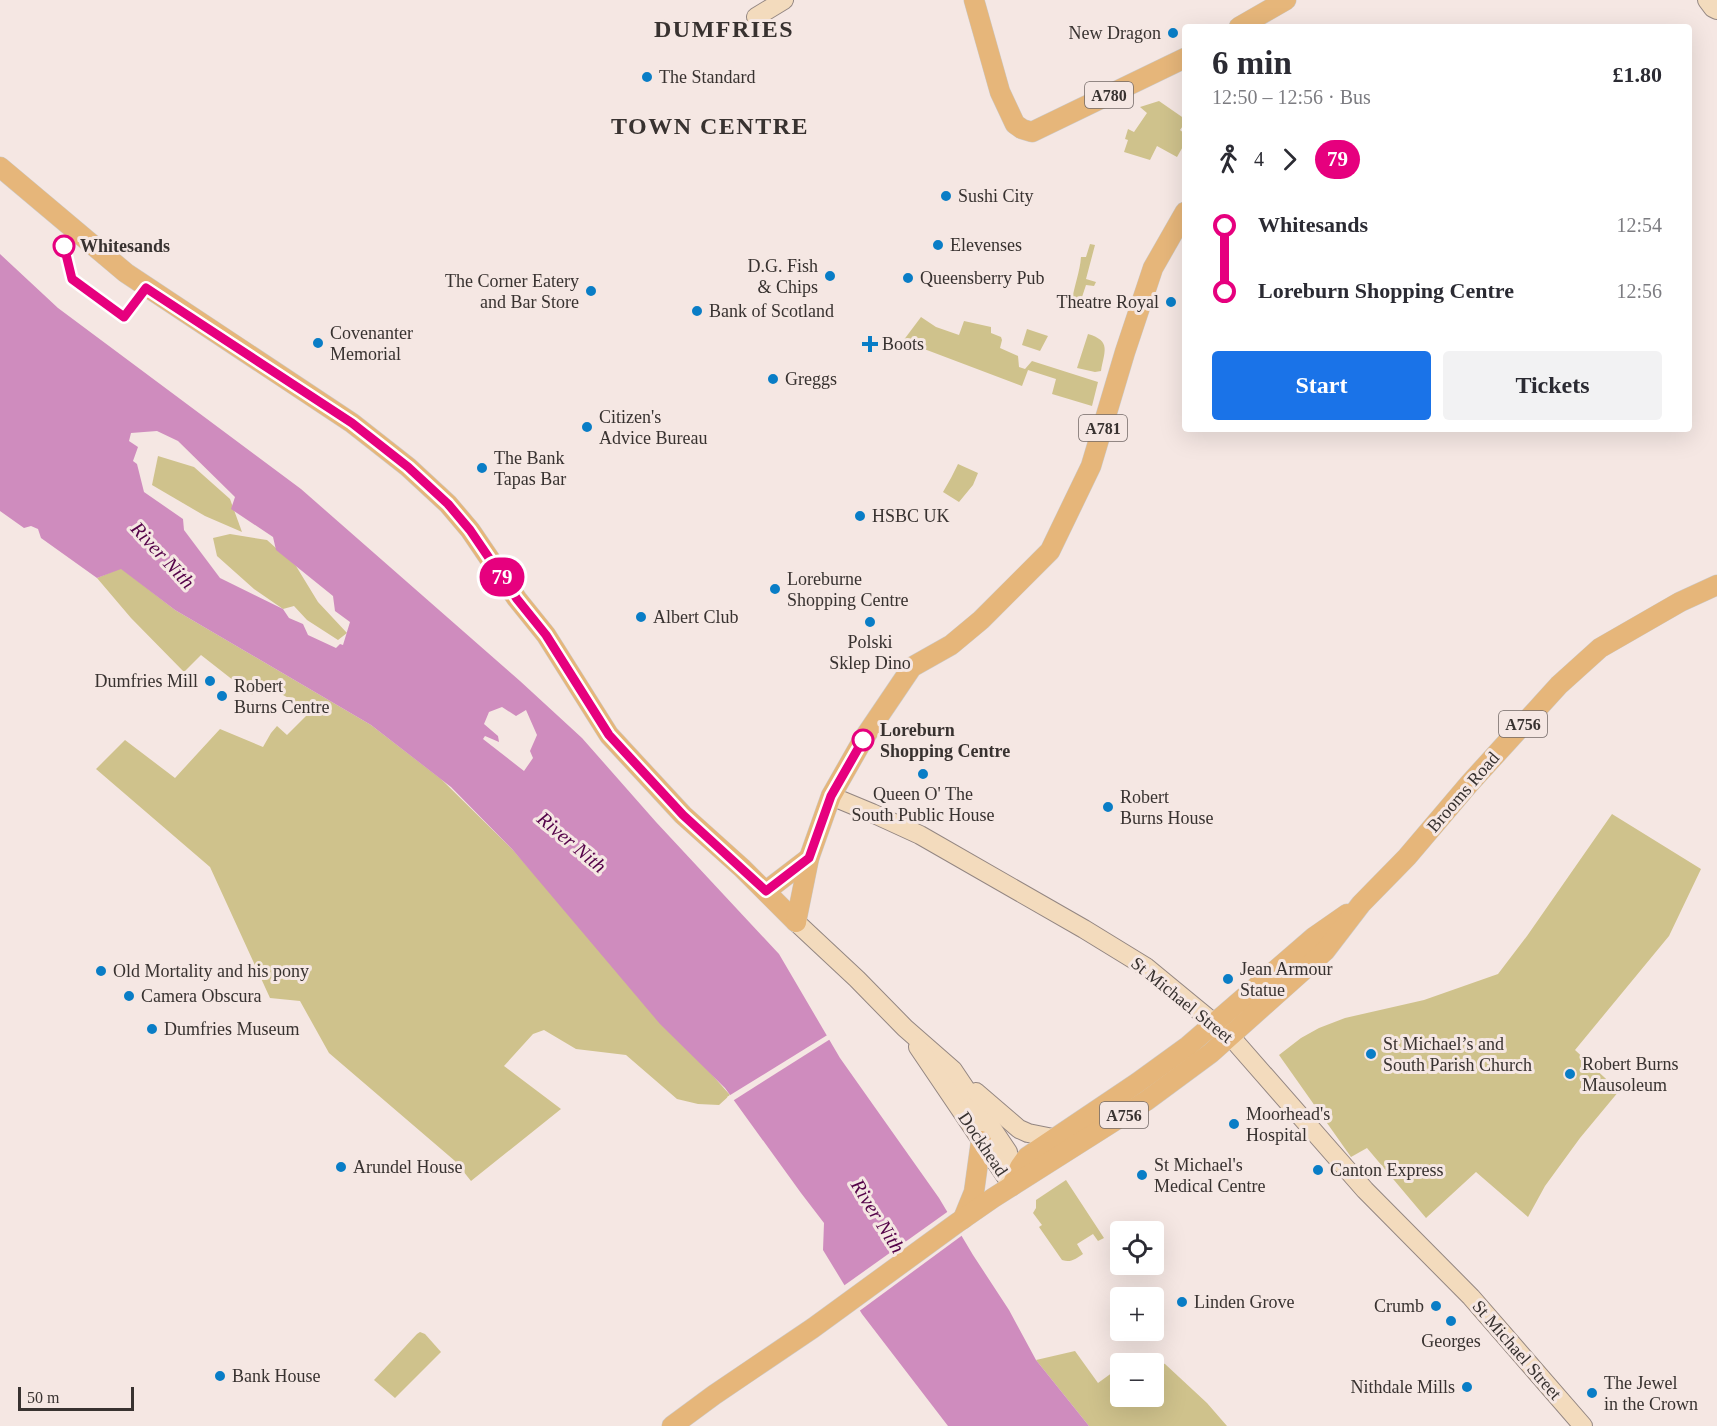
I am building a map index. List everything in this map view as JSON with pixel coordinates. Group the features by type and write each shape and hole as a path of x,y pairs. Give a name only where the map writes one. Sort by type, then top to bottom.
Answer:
{"main road":[{"path":"756,17 784,0"},
{"name":"A780","path":"974,0 1000,92 1016,124 1032,132 1182,59"},
{"path":"1707,0 1717,10"},
{"path":"1244,24 1280,4"},
{"path":"1258,24 1280,4"},
{"path":"0,166 126,273 352,423 408,467 448,504 470,530 517,599 546,635 609,735 683,815 766,891 796,922"},
{"name":"A781","path":"796,922 809,858 831,796 864,738 912,667 951,645 981,620 1050,551 1091,466 1125,352 1154,268 1182,217"},
{"name":"Brooms Road","path":"1231,1037 1325,951 1361,904 1407,857 1469,784 1582,663 1600,648 1630,629 1688,597 1717,585"},
{"name":"St Michael Street","path":"831,796 920,835 1084,929 1146,967 1214,1022 1231,1037 1365,1190 1471,1297 1583,1426"},
{"path":"766,891 809,858"},
{"name":"Brooms Road","path":"1214,1022 1314,937 1361,904"},
{"name":"Dockhead","path":"796,922 905,1028 953,1070 1008,1152 1012,1186"},
{"name":"A756","path":"1012,1186 1027,1156 1137,1083 1188,1046 1214,1022"},
{"name":"Dockhead","path":"905,1028 1012,1186"},
{"name":"A756","path":"672,1426 813,1328 960,1221 1146,1101 1231,1037"},
{"path":"953,1070 1019,1129 1053,1138"},
{"path":"960,1221 974,1192 981,1141"}],"shaded area":[{"path":"1159,101 1182,117 1180,130 1182,132 1182,148 1177,157 1157,146 1150,160 1124,152 1128,140 1125,139 1128,129 1134,132 1147,113 1140,107"},
{"path":"1090,244 1095,245 1086,279 1096,282 1094,286 1086,285 1081,300 1078,298 1076,303 1072,301 1081,257 1086,257"},
{"path":"921,317 936,327 959,335 964,321 991,327 991,333 1001,337 1000,348 1018,356 1019,367 1025,369 1032,361 1098,382 1092,406 1052,394 1056,379 1028,370 1022,386 903,341"},
{"path":"1027,329 1048,336 1040,351 1022,345"},
{"path":"1088,334 1101,340 1105,348 1101,371 1077,368"},
{"path":"158,456 194,467 230,499 242,532 205,516 152,485"},
{"path":"958,464 978,473 973,485 959,502 943,492"},
{"path":"230,534 267,540 296,566 318,602 347,633 338,640 307,620 294,606 283,609 254,589 217,556 213,538"},
{"path":"121,568 175,610 371,725 441,779 512,849 730,1095 719,1105 698,1104 677,1099 626,1055 576,1049 544,1030 533,1034 504,1066 561,1109 471,1181 455,1161 329,1053 300,1001 270,998 210,867 96,769 125,740 175,778 220,729 263,747 277,726 287,735 308,714 314,712 263,684 252,695 201,655 184,672 131,618 97,578"},
{"path":"1612,814 1701,869 1669,936 1575,1050 1619,1091 1580,1138 1545,1186 1528,1217 1476,1172 1426,1218 1367,1148 1351,1157 1279,1055 1301,1038 1345,1018 1424,1000 1498,974"},
{"path":"1066,1180 1104,1238 1098,1241 1093,1234 1077,1244 1083,1254 1068,1261 1062,1260 1039,1227 1042,1225 1033,1213 1036,1200"},
{"path":"420,1332 425,1334 441,1352 395,1398 374,1380"},
{"path":"1075,1351 1098,1383 1110,1374 1110,1407 1164,1407 1164,1364 1207,1403 1227,1426 1089,1426 1036,1360"}],"water":[{"name":"River Nith","path":"0,254 58,308 301,489 582,738 656,822 779,954 840,1058 939,1198 1009,1310 1036,1360 1089,1426 948,1426 862,1314 823,1250 824,1223 725,1088 660,1024 512,849 451,787 371,725 175,610 121,569 97,578 41,538 38,529 31,526 24,528 0,511","holes":["157,431 178,441 235,497 231,509 273,537 276,550 333,596 335,611 350,622 343,645 340,644 336,648 308,635 303,624 289,618 283,609 220,578 184,530 183,519 144,492 137,464 133,461 138,447 129,441 131,433","502,707 516,716 526,710 537,735 530,751 533,758 524,771 483,739 485,736 499,742 498,736 484,724 489,712"]}],"pier":[{"path":"829,1034 832,1038 731,1102 727,1097"},
{"path":"950,1210 964,1234 858,1312 842,1287"}],"bus line":[{"name":"79","path":"64,246 72,279 124,317 146,288 352,423 408,467 448,504 470,530 517,599 546,635 609,735 683,815 766,891 809,858 831,796 863,740"}],"place":[{"name":"New Dragon","path":"1173,33"},
{"name":"The Standard","path":"647,77"},
{"name":"Sushi City","path":"946,196"},
{"name":"Elevenses","path":"938,245"},
{"name":"Whitesands","path":"64,246"},
{"name":"D.G. Fish & Chips","path":"830,276"},
{"name":"Queensberry Pub","path":"908,278"},
{"name":"The Corner Eatery and Bar Store","path":"591,291"},
{"name":"Theatre Royal","path":"1171,302"},
{"name":"Bank of Scotland","path":"697,311"},
{"name":"Covenanter Memorial","path":"318,343"},
{"name":"Boots","path":"870,344"},
{"name":"Greggs","path":"773,379"},
{"name":"Citizen's Advice Bureau","path":"587,427"},
{"name":"The Bank Tapas Bar","path":"482,468"},
{"name":"HSBC UK","path":"860,516"},
{"name":"Loreburne Shopping Centre","path":"775,589"},
{"name":"Albert Club","path":"641,617"},
{"name":"Polski Sklep Dino","path":"870,622"},
{"name":"Dumfries Mill","path":"210,681"},
{"name":"Robert Burns Centre","path":"222,696"},
{"name":"Loreburn Shopping Centre","path":"863,740"},
{"name":"Queen O' The South Public House","path":"923,774"},
{"name":"Robert Burns House","path":"1108,807"},
{"name":"Old Mortality and his pony","path":"101,971"},
{"name":"Jean Armour Statue","path":"1228,979"},
{"name":"Camera Obscura","path":"129,996"},
{"name":"Dumfries Museum","path":"152,1029"},
{"name":"St Michael’s and South Parish Church","path":"1371,1054"},
{"name":"Robert Burns Mausoleum","path":"1570,1074"},
{"name":"Moorhead's Hospital","path":"1234,1124"},
{"name":"Arundel House","path":"341,1167"},
{"name":"Canton Express","path":"1318,1170"},
{"name":"St Michael's Medical Centre","path":"1142,1175"},
{"name":"Linden Grove","path":"1182,1302"},
{"name":"Crumb","path":"1436,1306"},
{"name":"Georges","path":"1451,1321"},
{"name":"Bank House","path":"220,1376"},
{"name":"Nithdale Mills","path":"1467,1387"},
{"name":"The Jewel in the Crown","path":"1592,1393"}],"district":[{"name":"DUMFRIES","path":"724,29"},
{"name":"TOWN CENTRE","path":"710,126"}]}
